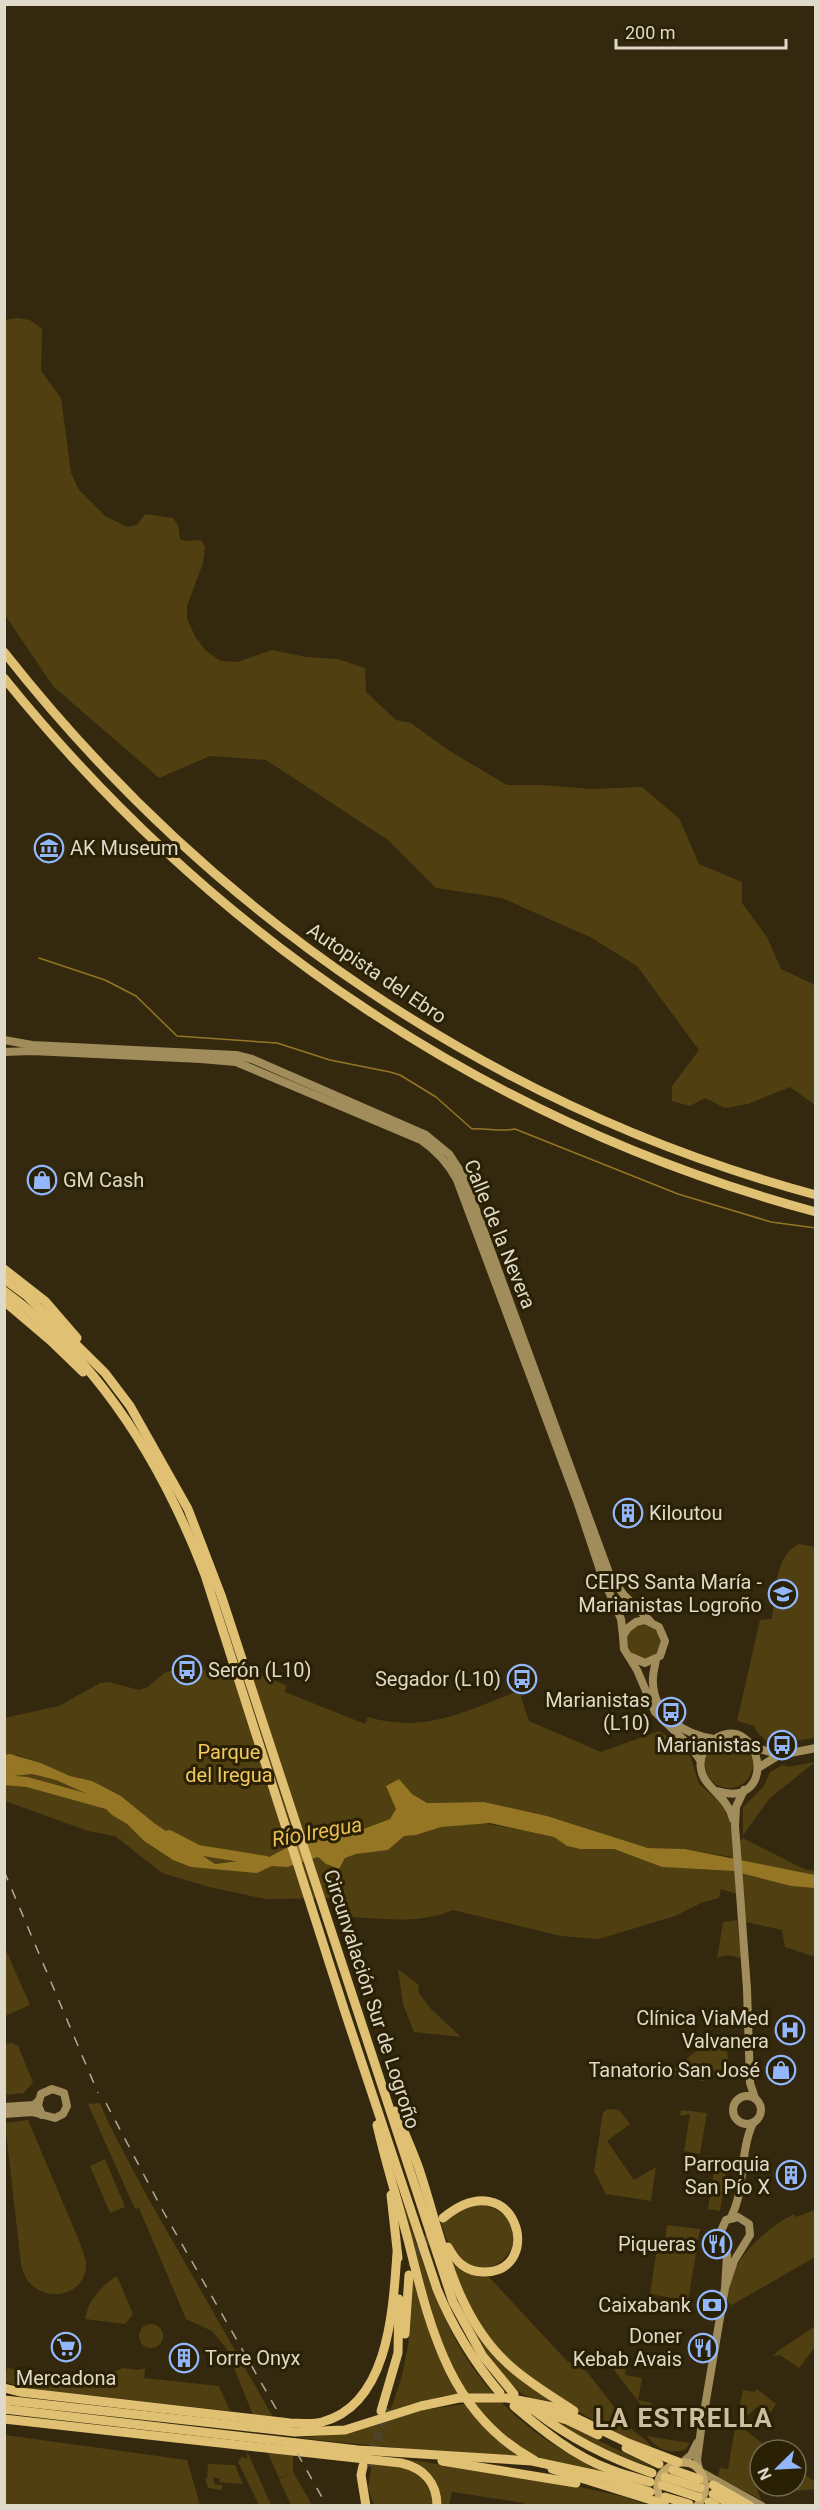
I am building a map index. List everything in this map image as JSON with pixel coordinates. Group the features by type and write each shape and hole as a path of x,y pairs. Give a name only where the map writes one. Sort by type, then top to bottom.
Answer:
{"highway":[{"name":"Autopista del Ebro","path":"4,652 78,740 156,821 263,915 354,983 449,1043 574,1108 696,1158 816,1195"},
{"name":"Autopista del Ebro","path":"4,678 97,784 184,869 277,947 376,1017 482,1079 574,1126 687,1171 816,1212"},
{"path":"4,1269 45,1301 105,1372"},
{"name":"Circunvalación Sur de Logroño","path":"4,1279 27,1296 105,1372 146,1431 188,1509 206,1552 229,1634 316,1904 367,2087 437,2289 452,2325 481,2371 500,2392"},
{"name":"Circunvalación Sur de Logroño","path":"4,1291 49,1327 118,1407 156,1467 188,1530 229,1634"},
{"path":"4,1301 51,1341 118,1407"},
{"name":"Circunvalación Sur de Logroño","path":"316,1904 330,1928 359,2011 453,2302 482,2355 514,2394"},
{"path":"383,2082 447,2246 461,2265 471,2270 494,2270 507,2263 516,2252 518,2230 513,2218 499,2204 475,2201 460,2206 443,2218"},
{"path":"367,2087 387,2169 436,2342 445,2364 466,2400 508,2443 528,2457 566,2474 619,2491"},
{"path":"417,2165 454,2280 477,2326 507,2363 606,2433"},
{"path":"387,2169 397,2253 400,2329 398,2353 384,2410 400,2372 409,2275"},
{"path":"4,2388 20,2392 290,2423 321,2422 339,2416 353,2406 374,2378 394,2307 397,2253"},
{"path":"66,2396 144,2410 159,2416"},
{"path":"4,2400 295,2432 345,2430 459,2398 507,2398 554,2407 568,2417 659,2464"},
{"path":"514,2406 549,2435 583,2456 607,2469 650,2482"},
{"path":"4,2409 300,2442 356,2453"},
{"path":"534,2411 568,2437 620,2462 650,2482"},
{"path":"568,2417 678,2465 698,2488"},
{"path":"4,2419 245,2447 384,2456 419,2469 434,2488 437,2505"},
{"path":"100,2430 170,2429"},
{"path":"384,2456 398,2453 554,2465 608,2477 650,2482"},
{"path":"398,2453 619,2491 665,2502 698,2488"},
{"path":"366,2505 362,2488 366,2466 366,2491 372,2505"},
{"path":"663,2481 698,2488"},
{"path":"713,2497 734,2505"},
{"path":"713,2497 750,2505"}],"main road":[{"name":"Calle de la Nevera","path":"4,1040 32,1045 236,1055 414,1129 444,1148 464,1177 609,1573 623,1594 650,1621"},
{"name":"Calle de la Nevera","path":"4,1052 32,1051 236,1062 421,1140 437,1153 454,1174 468,1208 577,1502 602,1576 621,1619 624,1636"},
{"path":"629,1656 639,1662 656,1659 663,1652 665,1641 659,1627 650,1621 632,1624 624,1636 623,1645 655,1712 692,1748 700,1760 702,1775 731,1811 735,1826"},
{"path":"656,1659 652,1682 660,1706 668,1718 684,1731 697,1737 714,1739 734,1736 744,1739 753,1748 758,1758 754,1780 744,1790 736,1807 735,1826 749,2024 750,2082 762,2113 753,2123 748,2139 739,2198 731,2217 722,2227 721,2234 727,2254 725,2288 697,2460 698,2488 762,2505"},
{"path":"700,1760 705,1748 714,1739"},
{"path":"753,1748 780,1755"},
{"path":"758,1768 780,1755 816,1748"},
{"path":"717,1791 731,1794 744,1790"},
{"path":"744,2096 750,2082"},
{"path":"4,2107 34,2105 44,2091 52,2089 60,2091 67,2100 66,2110 60,2117 51,2119 32,2112 4,2114"},
{"path":"753,2123 743,2124 736,2120 733,2109 737,2099 744,2096 755,2098"},
{"path":"38,2101 42,2115"},
{"path":"743,2124 748,2139"},
{"path":"725,2288 734,2261 749,2238 751,2229 742,2218 739,2198"},
{"path":"731,2217 742,2218"},
{"path":"724,2241 734,2247 745,2244"},
{"path":"665,2502 659,2496 658,2483 664,2470 678,2465 694,2450 701,2430"}],"green space":[{"path":"17,318 30,320 42,329 41,371 61,398 71,473 79,490 105,516 127,527 137,525 145,514 173,518 178,525 180,539 201,540 205,547 203,563 187,606 187,619 196,638 206,651 221,661 237,662 272,650 306,657 338,659 365,668 366,692 396,720 411,723 448,750 507,785 591,789 642,787 679,818 699,864 742,882 742,903 767,937 781,969 815,985 815,1105 790,1087 748,1104 725,1108 705,1098 690,1106 672,1101 672,1086 699,1050 637,966 592,938 502,898 436,888 388,840 266,760 210,756 159,778 53,686 5,615 4,320"},
{"path":"799,1544 815,1547 815,1738 770,1744 756,1731 754,1726 737,1721 760,1620 772,1619 781,1566 791,1549"},
{"path":"643,1625 655,1630 660,1642 655,1654 643,1659 631,1654 626,1642 631,1630"},
{"name":"Parque del Iregua","path":"177,1669 253,1673 286,1685 285,1692 365,1724 368,1717 389,1722 428,1722 463,1712 519,1691 529,1721 601,1752 659,1731 682,1746 691,1758 699,1784 722,1804 730,1822 737,1821 739,1843 743,1838 804,1869 815,1871 815,1957 785,1947 782,1930 745,1922 743,1896 721,1889 719,1898 701,1903 675,1916 599,1939 561,1936 453,1910 416,1919 352,1917 342,1898 266,1899 209,1887 162,1873 115,1836 88,1831 5,1801 5,1777 32,1774 56,1780 94,1797 144,1841 173,1860 191,1867 252,1872 318,1857 326,1864 339,1869 345,1858 356,1854 388,1850 404,1836 415,1835 446,1825 482,1823 554,1837 567,1846 580,1849 614,1849 662,1867 732,1871 731,1857 685,1849 648,1848 547,1816 484,1802 427,1803 412,1794 399,1780 396,1809 390,1819 342,1836 303,1839 269,1857 215,1864 153,1823 121,1796 94,1782 70,1776 41,1763 17,1755 5,1755 4,1718 59,1706 100,1683 108,1682 139,1690 148,1687 164,1673"},
{"path":"724,1740 734,1740 749,1750 753,1764 752,1773 743,1784 734,1788 724,1788 709,1778 705,1769 705,1759 715,1744"},
{"path":"815,1762 770,1798 743,1835 743,1807 764,1786 770,1772 783,1765 788,1767"},
{"path":"737,1920 741,1958 725,1956 717,1959 723,1922"},
{"path":"4,1946 30,2005 5,2016 4,2016"},
{"path":"398,1969 419,1985 418,1992 431,2009 461,2037 414,2032 403,2004"},
{"path":"708,2042 717,2046 718,2044 726,2046 730,2068 703,2081 667,2074"},
{"path":"12,2043 18,2046 33,2082 24,2093 5,2095 5,2044"},
{"path":"100,2103 143,2189 273,2417 253,2415 226,2348 212,2331 186,2319 139,2208 135,2209 88,2104"},
{"path":"608,2109 619,2110 630,2124 607,2141 634,2180 656,2167 651,2201 606,2194 594,2171 603,2112"},
{"path":"681,2110 707,2113 700,2154 684,2151 690,2114 680,2116"},
{"path":"28,2120 86,2262 84,2275 78,2285 68,2292 46,2293 35,2287 26,2278 21,2264 5,2123"},
{"path":"708,2156 728,2160 720,2211 708,2209 715,2165 707,2164"},
{"path":"105,2159 125,2207 110,2213 90,2166"},
{"path":"396,2181 431,2286 461,2349 480,2378 504,2405 534,2431 565,2451 618,2478 542,2459 522,2449 483,2416 465,2394 439,2344"},
{"path":"478,2204 503,2213 513,2228 513,2245 504,2259 489,2268 472,2267 455,2253 441,2223"},
{"path":"815,2210 815,2257 732,2305 728,2303 728,2289 732,2276 748,2250 782,2221 794,2214 796,2217"},
{"path":"667,2225 700,2229 688,2301 650,2294 657,2248 664,2249"},
{"path":"451,2262 468,2272 488,2276 567,2361 587,2372 630,2427 648,2442 653,2450 578,2411 530,2378 508,2359 489,2339 474,2317"},
{"path":"117,2276 133,2314 125,2324 85,2319 96,2294"},
{"path":"413,2276 433,2345 458,2394 390,2411 401,2380 408,2346"},
{"path":"465,2313 471,2325 549,2398 548,2401 524,2395 505,2378 480,2345"},
{"path":"151,2324 160,2327 163,2336 160,2345 151,2348 142,2345 139,2336 142,2327"},
{"path":"814,2327 815,2347 799,2368 780,2355 773,2356 779,2350"},
{"path":"616,2366 626,2367 625,2375 642,2378 638,2400 652,2403 651,2408 655,2409 654,2416 651,2418 614,2370"},
{"path":"7,2367 26,2374 85,2382 123,2368 139,2370 145,2368 144,2378 219,2386 230,2411 23,2388 5,2382"},
{"path":"757,2389 776,2404 768,2416 757,2407 746,2417 738,2415 743,2390 755,2392"},
{"path":"465,2404 524,2457 460,2454 298,2438 354,2432 422,2410"},
{"path":"548,2416 655,2468 600,2446"},
{"path":"735,2428 744,2429 756,2438 748,2438 748,2493 718,2477 720,2468 728,2469"},
{"path":"5,2435 187,2460 200,2505 5,2505"},
{"path":"647,2436 690,2443 685,2450 668,2451 659,2447"},
{"path":"247,2451 271,2505 259,2505 238,2462 242,2457 247,2459"},
{"path":"267,2451 293,2453 293,2472 312,2505 291,2505 279,2479 290,2474 279,2478"},
{"path":"398,2458 557,2482 621,2496 648,2505 524,2505 524,2503 452,2492 449,2505 440,2505 438,2491"},
{"path":"208,2464 235,2465 243,2484 219,2482 220,2478 213,2478 215,2485 222,2485 222,2490 208,2488 205,2478 207,2478"},
{"path":"372,2464 405,2468 420,2475 426,2482 434,2505 374,2505 368,2488"},
{"path":"808,2477 815,2482 815,2489 808,2490"}],"shaded area":[{"name":"Río Iregua","path":"10,1754 41,1763 70,1776 92,1781 121,1796 154,1823 215,1864 269,1857 303,1839 344,1836 390,1819 396,1809 386,1786 399,1779 412,1794 427,1803 484,1802 547,1816 648,1848 685,1849 815,1875 815,1888 791,1886 733,1871 662,1867 614,1849 580,1849 567,1846 554,1837 490,1823 441,1827 416,1835 404,1836 388,1850 356,1854 345,1858 339,1869 326,1864 318,1857 287,1867 272,1866 257,1873 191,1867 173,1860 144,1841 94,1797 56,1780 32,1774 5,1777 5,1755"}],"waterway":[{"path":"39,958 105,980 136,996 177,1036 277,1043 330,1060 400,1075 436,1097 472,1129 515,1129 678,1194 771,1222 816,1228"},
{"name":"Río Iregua","path":"4,1780 27,1782 110,1805"},
{"name":"Río Iregua","path":"169,1835 198,1850 266,1861"}],"tunnel":[{"path":"412,2267 419,2251 434,2230"},
{"path":"368,2466 387,2408"}],"railway":[{"path":"4,1871 98,2093"},
{"path":"106,2103 163,2211 282,2419"},
{"path":"297,2453 327,2506"}],"place":[{"name":"AK Museum","path":"49,848"},
{"name":"GM Cash","path":"42,1180"},
{"name":"Kiloutou","path":"628,1513"},
{"name":"CEIPS Santa María - Marianistas Logroño","path":"783,1594"},
{"name":"Serón (L10)","path":"187,1670"},
{"name":"Segador (L10)","path":"522,1679"},
{"name":"Marianistas (L10)","path":"671,1712"},
{"name":"Marianistas","path":"782,1745"},
{"name":"Clínica ViaMed Valvanera","path":"790,2030"},
{"name":"Tanatorio San José","path":"781,2070"},
{"name":"Parroquia San Pío X","path":"791,2175"},
{"name":"Piqueras","path":"717,2244"},
{"name":"Caixabank","path":"712,2305"},
{"name":"Mercadona","path":"66,2347"},
{"name":"Doner Kebab Avais","path":"703,2348"},
{"name":"Torre Onyx","path":"184,2358"}],"district":[{"name":"LA ESTRELLA","path":"684,2418"}]}
